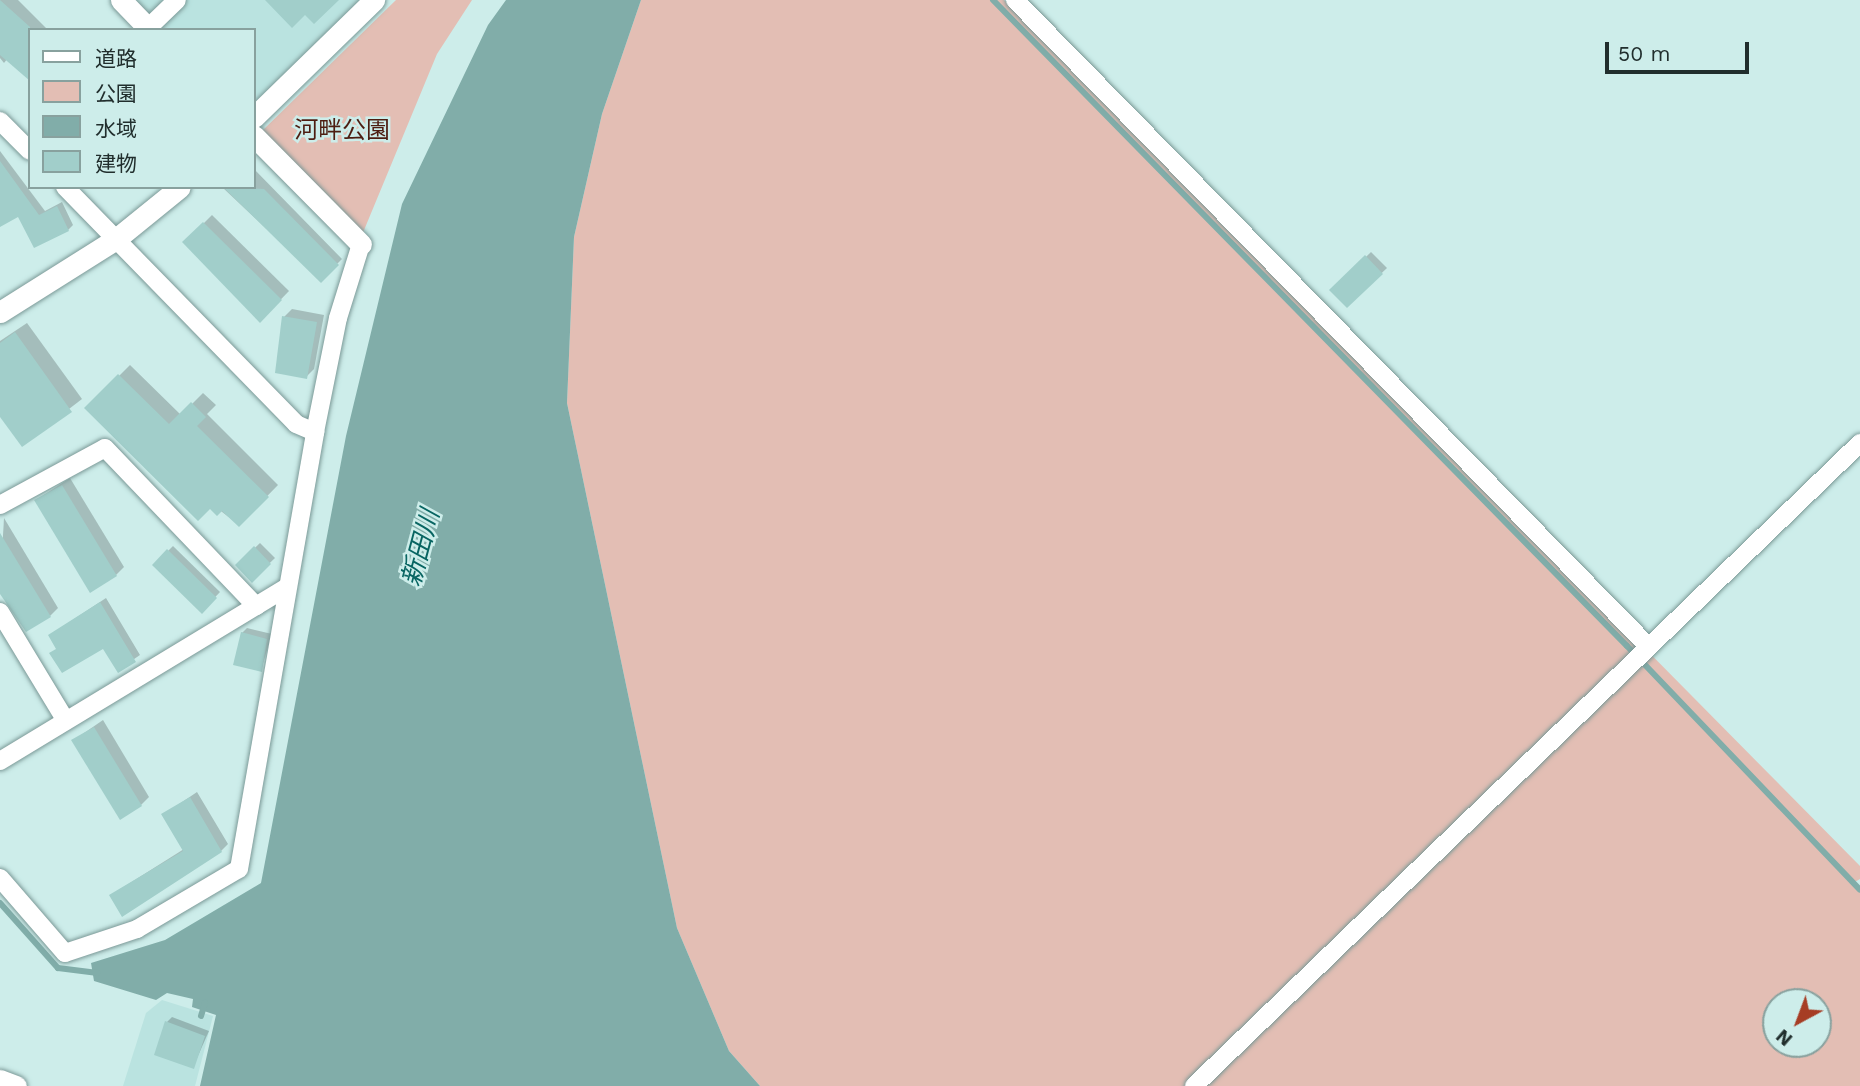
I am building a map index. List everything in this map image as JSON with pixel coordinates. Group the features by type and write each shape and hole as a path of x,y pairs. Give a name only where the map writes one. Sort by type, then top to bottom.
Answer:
{"street":[{"path":"121,0 148,28"},
{"path":"150,28 177,0"},
{"path":"256,115 374,0"},
{"path":"1015,0 1649,648"},
{"path":"0,121 28,149"},
{"path":"0,878 65,953 137,929 239,869 315,432 338,318 361,244 256,138"},
{"path":"67,189 296,424 315,432"},
{"path":"0,312 116,239 178,189"},
{"path":"1194,1086 1860,443"},
{"path":"0,505 105,448 256,606"},
{"path":"0,761 286,588"},
{"path":"0,612 66,721"},
{"path":"0,1080 16,1086"}],"shaded area":[{"path":"130,0 363,0 256,106 256,28 157,28"},
{"path":"162,1000 213,1016 195,1086 123,1086 146,1013"}],"green space":[{"name":"河畔公園","path":"396,0 472,0 437,54 362,235 262,131"},
{"path":"641,0 1004,0 1860,866 1860,879 1853,883 1860,890 1860,1086 760,1086 729,1051 677,928 567,403 574,237 602,114"}],"water":[{"name":"新田川","path":"506,0 641,0 602,114 574,237 567,403 677,928 729,1051 760,1086 200,1086 216,1015 192,1007 193,999 167,993 156,1000 94,981 91,963 165,940 261,883 346,436 402,204 488,25"}],"building":[{"path":"0,0 30,27 28,79 0,55"},
{"path":"265,0 339,0 314,24 305,15 292,28"},
{"path":"0,161 39,215 57,206 69,231 34,248 18,217 0,227"},
{"path":"225,189 264,189 339,265 321,283"},
{"path":"203,222 282,300 260,323 182,242"},
{"path":"1365,255 1383,274 1347,308 1329,290"},
{"path":"282,316 317,322 307,379 275,373"},
{"path":"15,332 72,412 22,447 0,417 0,343"},
{"path":"118,374 169,424 191,402 206,417 197,426 269,497 239,527 222,511 217,516 210,509 198,521 84,408"},
{"path":"62,485 117,576 90,593 34,500"},
{"path":"0,533 51,617 26,632 0,594"},
{"path":"254,546 271,564 252,583 235,565"},
{"path":"167,549 217,598 202,614 152,565"},
{"path":"100,602 136,662 118,673 103,649 62,673 49,653 56,649 48,635"},
{"path":"241,632 267,639 262,672 233,665"},
{"path":"94,727 142,806 120,820 71,740"},
{"path":"190,797 222,852 122,917 109,895 183,851 161,814"},
{"path":"165,1021 205,1036 194,1069 154,1055"}],"waterway":[{"path":"993,0 1627,646 1860,890"},
{"path":"0,903 58,968 98,973"},
{"path":"201,1016 205,1003"}]}
